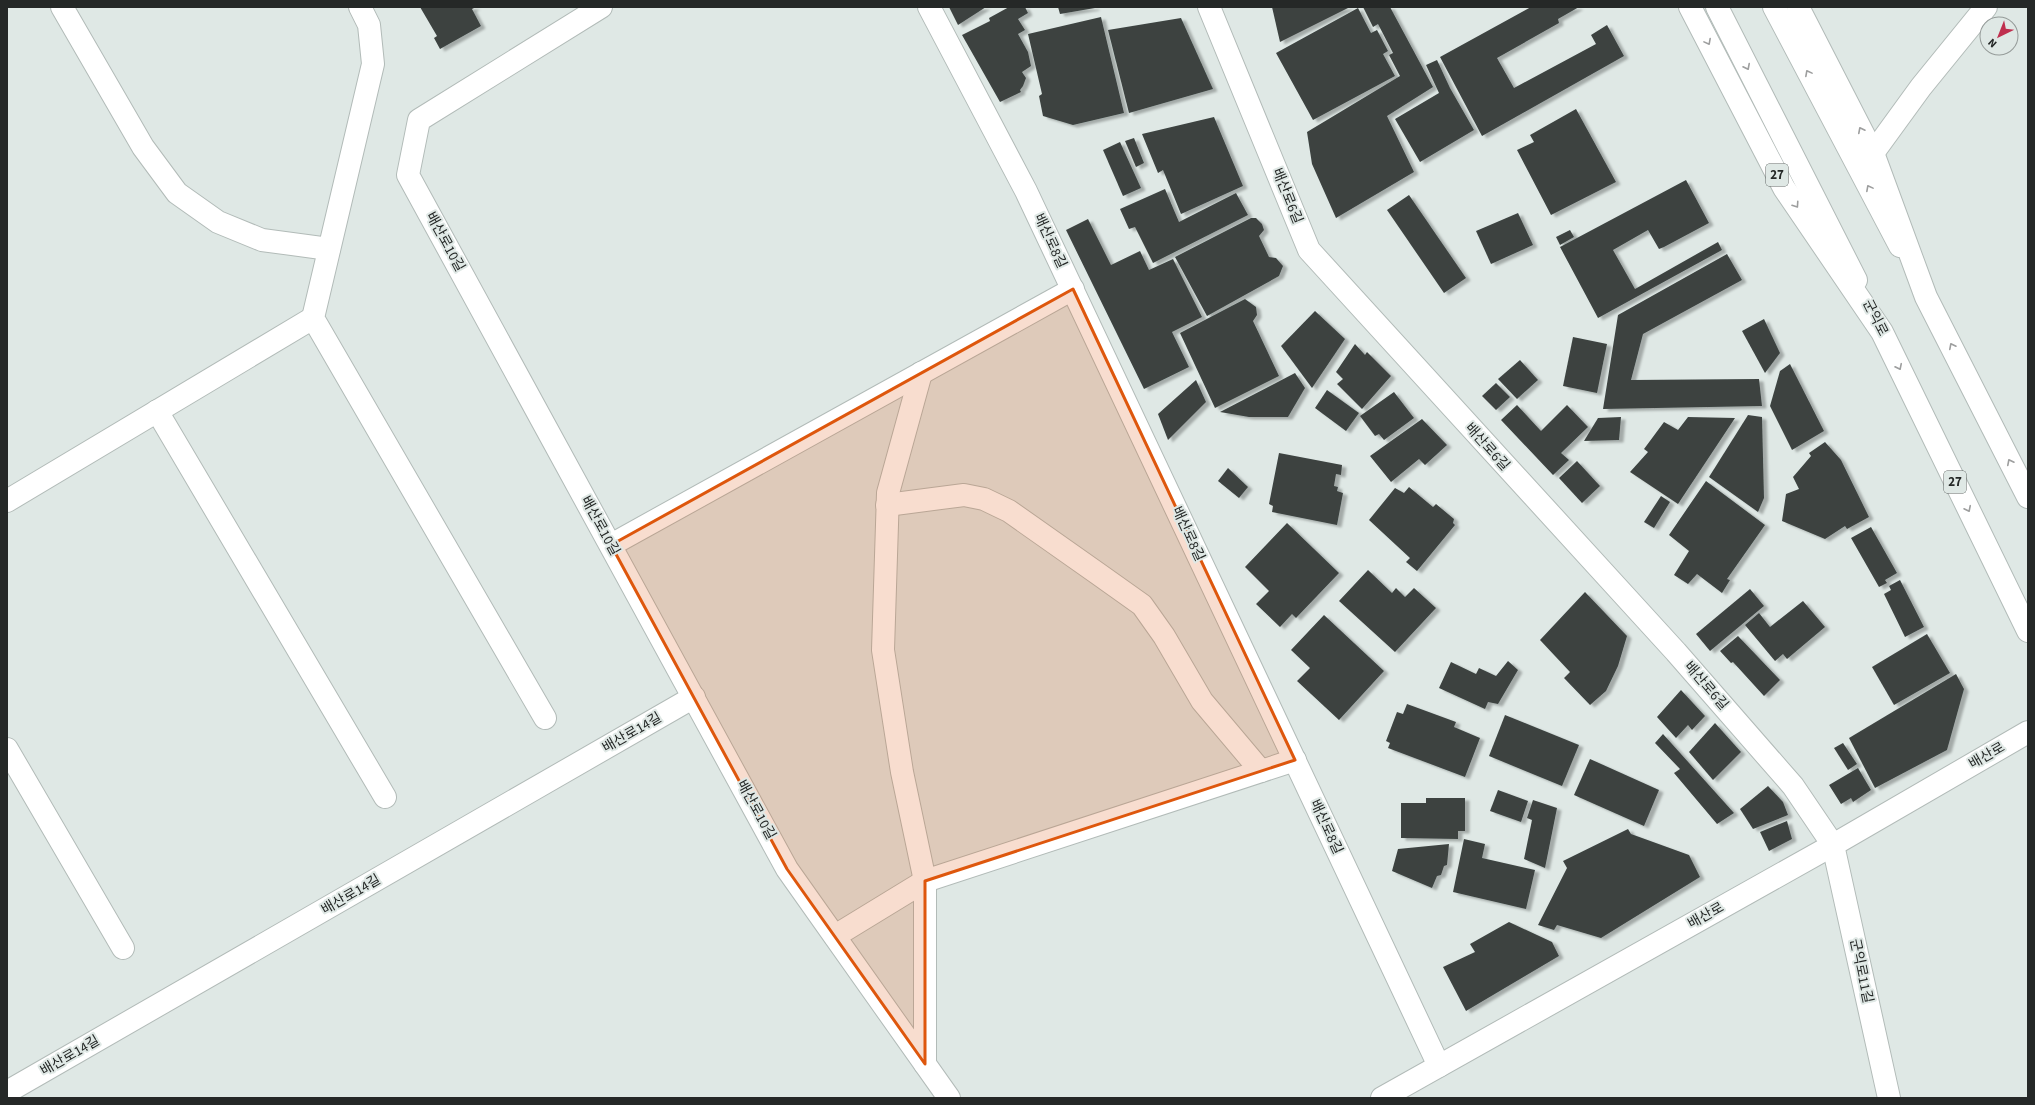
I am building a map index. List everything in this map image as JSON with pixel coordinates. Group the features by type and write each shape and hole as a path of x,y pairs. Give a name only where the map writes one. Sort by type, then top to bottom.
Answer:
{"street":[{"path":"62,7 143,147 177,193 218,222 262,240 329,249"},
{"path":"360,7 369,25 373,64 313,318 545,718"},
{"name":"배산로10길","path":"601,7 419,120 408,175 787,869 948,1098"},
{"name":"배산로8길","path":"929,7 1026,191 1439,1066"},
{"name":"배산로6길","path":"1209,7 1309,250 1676,652 1793,786 1834,845"},
{"name":"27","path":"1690,7 1784,188 1882,332"},
{"name":"군익로","path":"1717,7 1882,332 2028,631"},
{"path":"1774,7 1926,297 2028,497"},
{"path":"1798,7 1873,153 1926,297"},
{"path":"1873,153 1921,87 1986,7"},
{"path":"611,546 1073,289"},
{"path":"7,501 313,318"},
{"path":"921,373 888,493 883,650 902,772 925,881 925,1064"},
{"path":"157,411 385,797"},
{"path":"887,505 964,496 984,499 1009,511 1142,605 1164,636 1202,701 1261,771"},
{"name":"배산로14길","path":"7,1092 694,697"},
{"name":"배산로","path":"1382,1098 1834,845 2028,732"},
{"path":"7,748 123,948"},
{"path":"834,936 925,881 1294,760"},
{"name":"군익로11길","path":"1834,845 1889,1098"}],"highlighted area":[{"path":"1073,289 1295,760 925,881 925,1064 787,869 611,545"}],"building":[{"path":"420,7 476,7 472,9 481,26 440,49 434,38 437,36"},
{"path":"949,7 986,7 958,25"},
{"path":"1009,7 1025,7 1028,13 1018,19 1025,30 1018,34 1028,52 1031,66 1022,72 1026,78 1020,90 1021,92 1000,102 962,35 990,21 989,18"},
{"path":"1058,7 1095,7 1095,8 1060,14"},
{"path":"1272,7 1350,7 1280,42"},
{"path":"1363,7 1390,7 1433,87 1387,116 1414,172 1336,218 1312,164 1307,132 1400,76 1389,55 1393,53 1378,24 1373,27"},
{"path":"1531,7 1579,7 1558,19 1559,23 1497,58 1514,88 1596,44 1591,35 1607,25 1624,56 1482,136 1440,57"},
{"path":"1358,8 1371,33 1377,30 1388,51 1383,54 1395,76 1313,120 1276,53"},
{"path":"1101,17 1124,113 1073,125 1043,116 1039,96 1042,94 1028,34"},
{"path":"1181,18 1213,89 1129,113 1108,30"},
{"path":"1437,60 1450,88 1474,130 1420,162 1395,119 1439,93 1426,65"},
{"path":"1576,109 1616,182 1551,215 1517,150 1534,142 1530,135"},
{"path":"1214,117 1243,186 1181,214 1163,170 1158,173 1142,134"},
{"path":"1134,138 1144,163 1136,167 1125,141"},
{"path":"1120,142 1141,188 1123,196 1103,150"},
{"path":"1686,180 1709,223 1659,249 1648,230 1613,250 1635,289 1718,242 1722,250 1598,318 1560,247"},
{"path":"1165,189 1179,222 1236,193 1248,215 1153,263 1135,227 1129,229 1120,209"},
{"path":"1409,195 1466,278 1444,293 1387,210"},
{"path":"1518,213 1533,245 1491,264 1476,231"},
{"path":"1251,218 1256,218 1262,224 1264,230 1259,236 1269,257 1276,258 1283,266 1279,276 1207,316 1175,257"},
{"path":"1088,219 1111,265 1140,251 1149,270 1173,259 1202,317 1172,332 1189,367 1144,389 1066,230"},
{"path":"1570,230 1574,237 1560,245 1556,237"},
{"path":"1727,254 1742,280 1643,334 1631,380 1759,379 1762,406 1603,409 1618,315"},
{"path":"1245,299 1256,307 1257,315 1253,321 1279,376 1215,408 1180,333"},
{"path":"1315,311 1345,339 1312,388 1281,346"},
{"path":"1764,319 1780,353 1765,373 1742,331"},
{"path":"1573,337 1607,344 1597,393 1563,386"},
{"path":"1355,344 1365,355 1367,352 1391,376 1362,409 1337,384 1343,379 1336,372"},
{"path":"1520,360 1538,380 1517,399 1498,379"},
{"path":"1790,364 1824,431 1792,450 1770,406 1780,371"},
{"path":"1295,373 1305,388 1288,417 1249,417 1220,412"},
{"path":"1196,380 1206,402 1168,440 1158,414"},
{"path":"1496,383 1510,397 1496,410 1482,396"},
{"path":"1327,390 1359,413 1346,431 1315,408"},
{"path":"1394,392 1414,418 1384,440 1379,434 1375,436 1360,416"},
{"path":"1517,405 1541,431 1567,405 1588,427 1561,453 1569,460 1553,475 1501,420"},
{"path":"1748,415 1762,417 1764,498 1758,512 1709,477"},
{"path":"1621,417 1619,440 1584,441 1598,418"},
{"path":"1688,417 1735,418 1678,504 1630,472 1648,452 1644,449 1664,422 1678,430"},
{"path":"1422,419 1447,445 1425,465 1419,459 1391,482 1370,456"},
{"path":"1825,442 1841,460 1869,517 1847,529 1845,526 1825,539 1782,521 1786,494 1799,489 1793,477 1811,456 1809,453"},
{"path":"1279,453 1342,465 1341,475 1336,474 1334,486 1338,487 1337,491 1343,493 1337,525 1272,512 1273,506 1269,504"},
{"path":"1577,461 1600,486 1582,503 1559,478"},
{"path":"1228,468 1248,487 1239,498 1218,481"},
{"path":"1706,481 1765,525 1727,579 1730,580 1722,593 1697,574 1688,584 1674,575 1689,551 1669,535"},
{"path":"1409,487 1433,507 1436,504 1454,519 1453,523 1455,525 1417,571 1406,562 1410,558 1369,520 1395,488 1404,493"},
{"path":"1661,496 1670,502 1654,528 1644,522"},
{"path":"1287,523 1339,573 1296,618 1292,614 1280,627 1256,604 1269,591 1245,567"},
{"path":"1871,527 1897,573 1885,580 1887,583 1879,587 1851,538"},
{"path":"1368,570 1392,593 1396,588 1405,597 1414,588 1436,608 1395,652 1339,601"},
{"path":"1900,580 1924,627 1905,637 1884,594 1891,590 1889,586"},
{"path":"1750,589 1764,606 1710,651 1696,634"},
{"path":"1585,592 1627,636 1618,666 1606,691 1590,705 1564,678 1570,672 1540,640"},
{"path":"1803,601 1825,627 1787,659 1783,654 1775,661 1745,625 1759,613 1770,627"},
{"path":"1324,615 1384,671 1339,720 1297,681 1310,668 1291,650"},
{"path":"1927,634 1950,673 1894,705 1872,667"},
{"path":"1738,636 1780,680 1764,696 1733,662 1731,663 1720,651"},
{"path":"1508,661 1518,670 1498,704 1488,702 1485,709 1439,688 1451,662 1476,674 1479,668 1496,676"},
{"path":"1956,674 1964,689 1947,750 1875,788 1849,738"},
{"path":"1681,690 1705,716 1692,730 1688,725 1676,738 1657,717"},
{"path":"1407,704 1456,722 1454,727 1480,738 1465,777 1388,748 1390,743 1386,741 1397,712 1403,714"},
{"path":"1505,715 1579,745 1562,786 1489,756"},
{"path":"1715,723 1741,752 1713,780 1689,752"},
{"path":"1663,734 1734,813 1717,824 1674,773 1680,769 1655,743"},
{"path":"1843,743 1857,764 1848,770 1834,748"},
{"path":"1590,759 1659,790 1644,826 1574,795"},
{"path":"1858,768 1871,790 1853,802 1851,798 1841,804 1829,785"},
{"path":"1768,786 1783,802 1788,815 1753,829 1740,809"},
{"path":"1498,790 1528,801 1521,822 1490,811"},
{"path":"1426,798 1465,798 1465,831 1458,831 1458,839 1401,838 1401,803 1426,803"},
{"path":"1533,800 1557,808 1545,868 1524,859 1532,820 1527,818"},
{"path":"1787,821 1792,839 1769,851 1760,832"},
{"path":"1628,829 1631,834 1689,855 1700,877 1601,938 1557,925 1554,930 1538,925 1567,868 1563,861"},
{"path":"1464,839 1485,844 1482,858 1535,870 1526,909 1453,892"},
{"path":"1449,844 1447,865 1444,866 1441,875 1437,876 1432,888 1392,871 1398,849"},
{"path":"1509,922 1552,942 1559,956 1466,1011 1443,967 1475,952 1470,944"}]}
